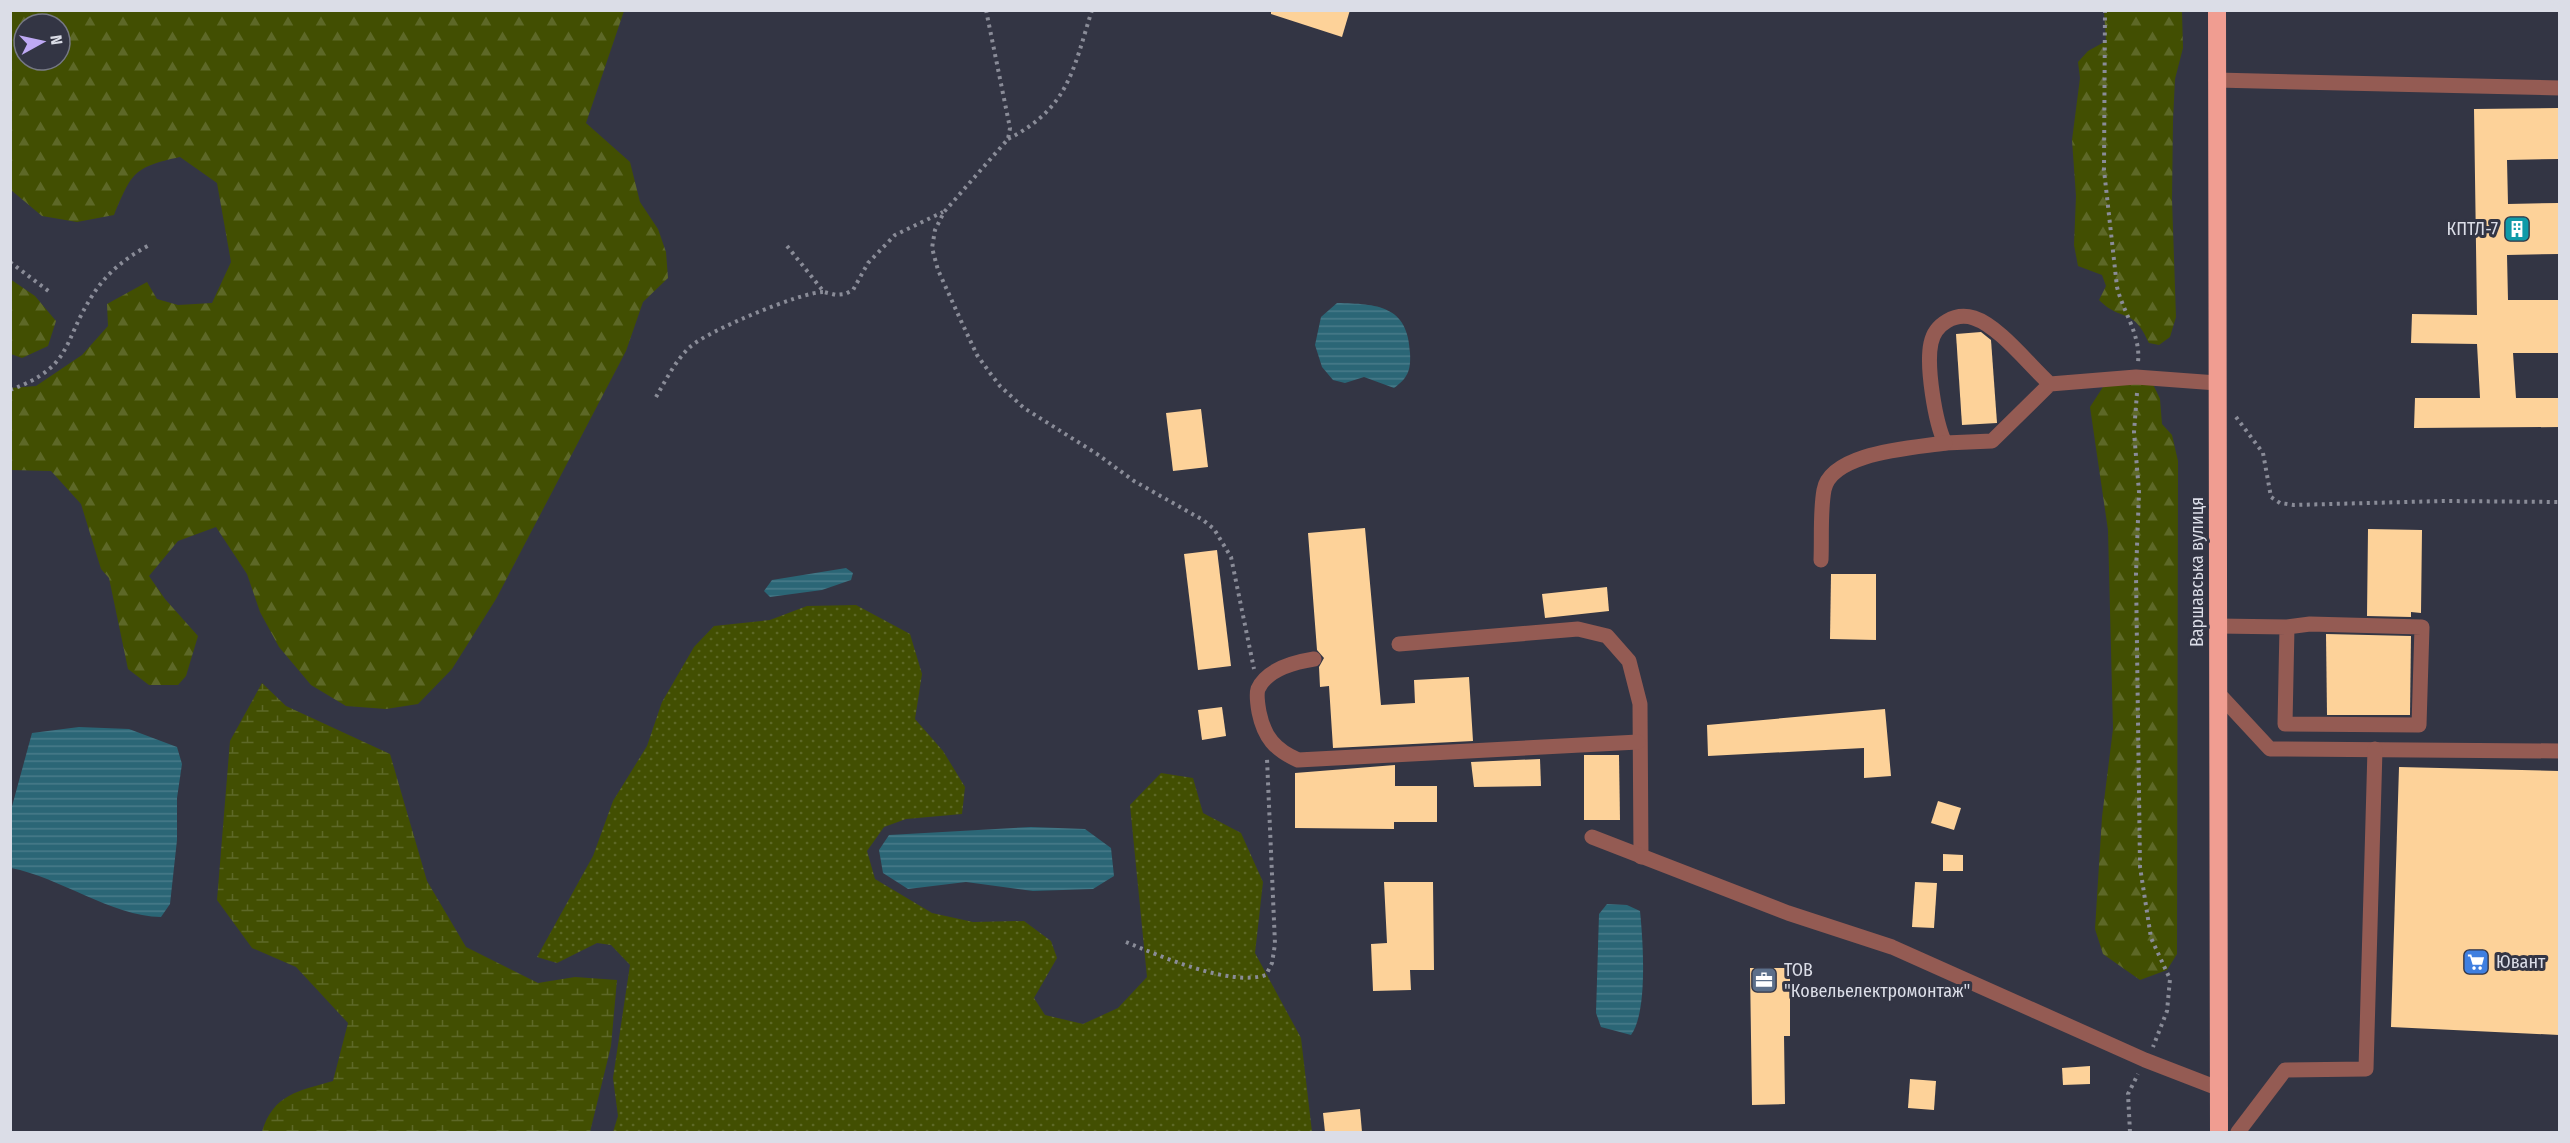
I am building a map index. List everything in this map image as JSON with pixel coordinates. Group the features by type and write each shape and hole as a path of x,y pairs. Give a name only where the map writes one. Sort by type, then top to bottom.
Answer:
{"highway":[{"name":"Варшавська вулиця","path":"2217,10 2219,1132"}],"lane":[{"path":"2216,80 2559,88"},
{"path":"1945,443 1936,425 1931,343 1940,327 1953,317 1972,317 1993,327 2050,384"},
{"path":"1821,560 1824,487 1839,468 1854,460 1945,443 1992,441 2050,384 2136,377 2217,383"},
{"path":"2218,626 2287,627 2310,624 2422,627 2418,725 2285,724 2287,627"},
{"path":"1399,644 1578,629 1607,636 1629,661 1640,704 1638,742 1641,858"},
{"path":"1314,659 1290,663 1270,676 1258,689 1257,704 1262,726 1271,743 1284,754 1298,760 1318,761 1638,742"},
{"path":"2218,693 2270,749 2559,751"},
{"path":"2238,1132 2285,1070 2366,1069 2375,749"},
{"path":"1592,837 1641,858 1788,913 1892,947 2145,1060 2220,1089"}],"path":[{"path":"986,10 1010,117 1008,139"},
{"path":"1092,10 1073,71 1052,110 1008,139 944,212 935,230 932,248 938,270 977,355 1000,386 1024,408 1134,481 1203,519 1225,544 1231,557 1258,689"},
{"path":"2105,10 2104,170 2117,287 2122,305 2135,333 2139,354 2136,377 2138,400 2134,432 2139,492 2136,574 2140,867 2151,938 2170,979 2167,1011 2161,1033 2128,1094 2130,1132"},
{"path":"656,397 676,363 691,345 717,331 812,292 824,292 836,296 853,290 868,263 895,235 944,212"},
{"path":"10,390 34,382 53,367 72,340 92,297 111,271 151,244"},
{"path":"787,246 824,292"},
{"path":"10,262 51,293"},
{"path":"2232,410 2242,428 2263,453 2271,497 2280,503 2295,505 2443,501 2559,502"},
{"path":"1126,942 1179,964 1231,975 1257,978 1266,975 1272,963 1275,944 1267,760 1271,743"}],"green space":[{"path":"11,10 624,11 586,123 630,162 640,202 658,229 666,252 668,278 643,302 626,351 496,599 452,669 418,704 386,709 346,706 311,685 279,647 260,612 247,574 216,527 178,541 149,576 165,599 198,636 186,676 178,685 149,685 128,669 109,578 101,569 81,504 51,471 11,470 11,388 36,386 82,355 108,326 107,304 147,282 157,299 178,305 212,303 231,262 217,183 180,157 152,164 136,174 125,190 114,215 77,222 42,216 11,190"},
{"path":"2104,11 2182,11 2183,48 2175,79 2173,120 2172,199 2176,317 2170,337 2159,345 2149,343 2143,331 2132,319 2107,307 2099,300 2106,286 2102,275 2078,266 2074,245 2076,196 2072,140 2080,78 2078,62 2088,51 2106,41"},
{"path":"10,279 35,296 56,321 48,346 22,358 11,354"},
{"path":"2126,375 2151,380 2160,399 2162,424 2172,435 2178,461 2177,954 2167,970 2140,980 2103,954 2095,929 2102,817 2113,729 2108,530 2090,407 2103,387"},
{"path":"856,605 910,634 922,674 915,719 943,751 965,787 962,814 906,819 884,827 867,851 875,879 932,913 973,922 1024,921 1051,941 1057,958 1034,998 1045,1015 1083,1024 1118,1008 1147,977 1130,805 1161,773 1193,778 1203,813 1241,833 1263,882 1255,953 1301,1038 1312,1132 613,1132 618,1116 613,1078 630,965 611,945 597,943 557,963 537,957 593,856 613,801 647,746 662,702 694,647 714,626 770,620 807,606"},
{"path":"262,683 286,706 390,754 427,881 466,947 538,983 575,977 617,980 611,1046 590,1132 262,1132 273,1109 280,1102 298,1092 333,1081 348,1023 296,967 252,948 217,900 230,741"}],"water":[{"path":"1337,303 1365,304 1388,310 1397,316 1408,337 1410,364 1403,381 1394,388 1364,377 1345,383 1333,380 1322,367 1315,345 1321,317"},
{"path":"846,568 853,573 851,580 822,590 770,597 764,591 772,580"},
{"path":"79,727 129,729 177,747 182,764 177,798 177,840 170,904 161,917 123,910 48,879 11,868 11,810 32,733"},
{"path":"1031,827 1085,829 1111,848 1114,876 1093,889 1033,891 966,882 908,889 883,873 879,850 889,835"},
{"path":"1607,904 1627,905 1640,911 1643,957 1642,994 1640,1010 1631,1035 1601,1027 1596,1013 1599,914"}],"building":[{"path":"1271,10 1350,10 1342,37 1271,14"},
{"name":"КПТЛ-7","path":"2559,108 2559,159 2507,160 2508,204 2559,203 2559,254 2507,255 2508,300 2559,300 2559,353 2513,353 2516,398 2559,398 2559,427 2414,428 2415,398 2480,398 2477,344 2411,343 2412,314 2477,315 2474,109"},
{"path":"1981,332 1991,340 1997,423 1962,425 1956,334"},
{"path":"1201,409 1208,467 1173,471 1166,413"},
{"path":"1365,528 1381,705 1415,703 1414,680 1469,677 1473,741 1333,748 1329,686 1320,687 1319,667 1324,658 1317,650 1308,533"},
{"path":"2368,529 2422,530 2421,613 2411,612 2411,617 2367,616"},
{"path":"1217,550 1231,666 1198,670 1184,554"},
{"path":"1831,574 1876,574 1876,640 1830,639"},
{"path":"1607,587 1609,611 1545,618 1542,594"},
{"path":"2326,634 2411,636 2410,715 2327,715"},
{"path":"1222,707 1226,736 1202,740 1198,710"},
{"path":"1885,709 1891,776 1864,778 1864,748 1708,756 1707,725"},
{"path":"1584,755 1619,755 1620,820 1584,820"},
{"path":"1540,759 1541,786 1474,787 1471,762"},
{"path":"1395,765 1395,786 1437,786 1437,822 1394,822 1394,829 1295,828 1295,773"},
{"name":"Ювант","path":"2399,767 2559,771 2559,1035 2391,1027"},
{"path":"1938,801 1961,808 1954,830 1931,823"},
{"path":"1943,854 1963,855 1963,871 1943,871"},
{"path":"1384,882 1433,882 1434,970 1410,970 1411,990 1373,991 1371,944 1387,943"},
{"path":"1915,882 1937,883 1934,928 1912,927"},
{"path":"1750,968 1790,968 1790,1036 1784,1036 1785,1104 1752,1105"},
{"path":"2090,1066 2090,1084 2063,1085 2062,1068"},
{"path":"1910,1079 1936,1081 1934,1110 1908,1108"},
{"path":"1360,1109 1362,1132 1325,1132 1323,1113"}],"place":[{"name":"КПТЛ-7","path":"2517,229"},
{"name":"Ювант","path":"2476,962"},
{"name":"ТОВ \"Ковельелектромонтаж\"","path":"1764,980"}]}
